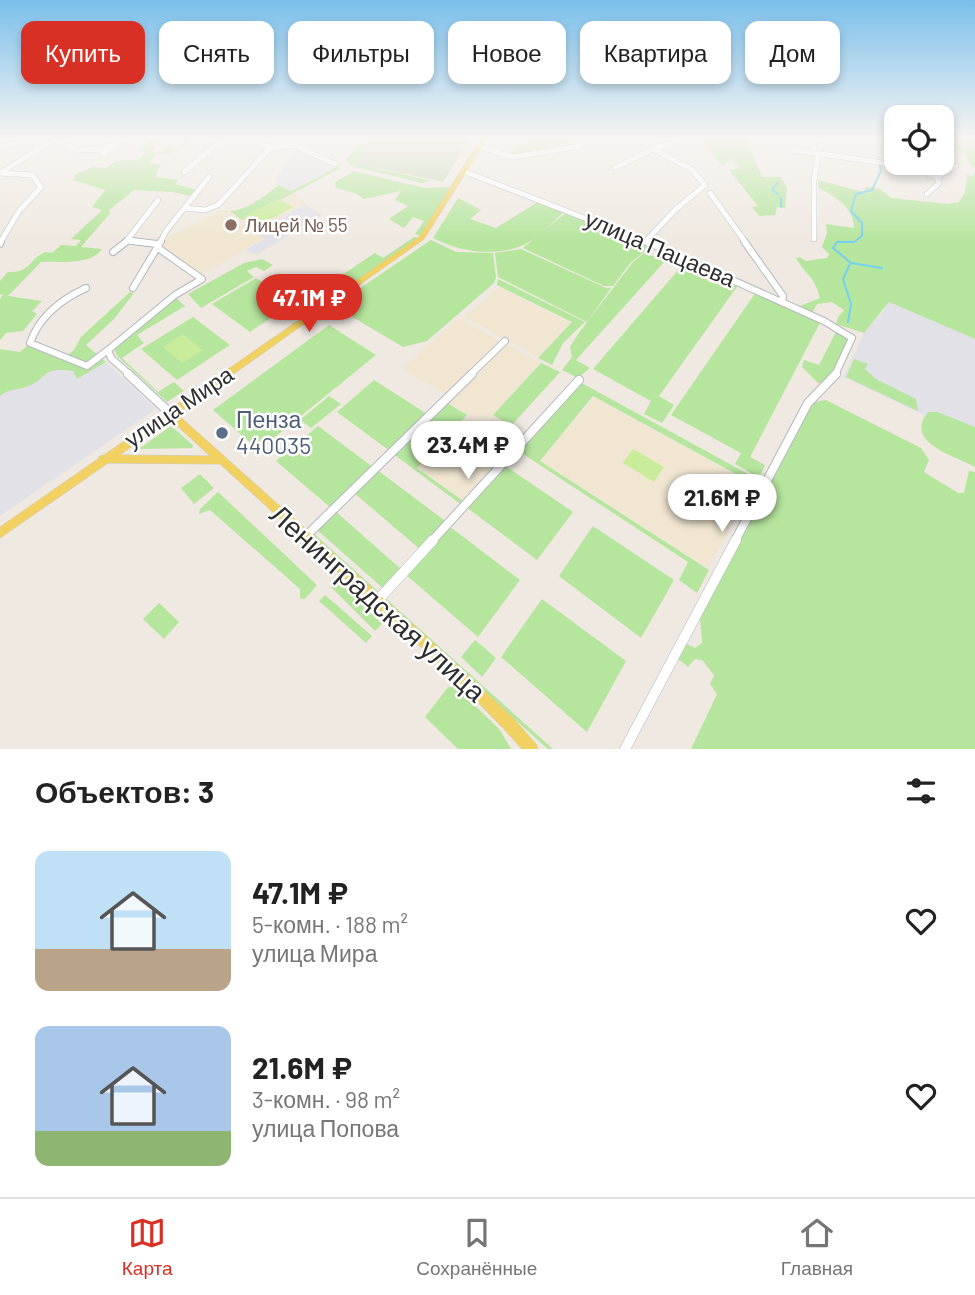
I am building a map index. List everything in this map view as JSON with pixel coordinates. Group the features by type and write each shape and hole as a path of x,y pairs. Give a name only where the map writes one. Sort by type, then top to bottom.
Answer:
{"main road":[{"name":"улица Мира","path":"0,533 427,233 462,172"},
{"name":"Ленинградская улица","path":"171,414 378,600 509,723 531,749"},
{"path":"184,460 201,455 205,450 204,444"},
{"path":"103,459 220,460"}],"street":[{"path":"185,208 205,210 218,205 248,172"},
{"name":"улица Пацаева","path":"465,172 645,242 841,329 852,338 835,376 808,403 625,749"},
{"path":"645,242 675,210 705,185 694,172"},
{"path":"814,239 816,172"},
{"path":"937,177 946,172"},
{"path":"0,244 19,211 41,187 32,175 1,173"},
{"path":"927,194 939,183 937,177 932,175"},
{"path":"133,288 158,246 209,177"},
{"path":"710,193 783,296 782,302"},
{"path":"128,241 128,236 158,200"},
{"path":"86,288 49,315 34,333 30,343 87,366 175,295 202,279 158,246 128,241 113,252"},
{"path":"306,536 505,341"},
{"path":"108,350 111,358 171,414"},
{"path":"378,600 579,380"}],"shaded area":[{"path":"280,172 328,172 291,191 275,179"},
{"name":"Лицей № 55","path":"279,185 304,199 305,204 256,233 265,238 201,275 160,247 161,241 219,211 243,209 258,202"},
{"path":"305,204 322,215 256,255 246,250 264,239 256,233"},
{"path":"499,287 570,323 538,357 464,317"},
{"path":"889,302 975,339 975,439 843,377 867,327 881,315"},
{"path":"459,318 501,342 446,395 402,368"},
{"path":"506,344 540,363 492,415 484,419 473,418 447,401"},
{"path":"106,362 156,409 0,516 0,396 16,387 25,387 56,369 73,371 77,379"},
{"path":"594,397 754,485 708,568 541,461"},
{"path":"494,417 524,436 465,501 418,468 466,418 485,421"}],"green space":[{"path":"157,172 155,177 178,180 175,184 196,190 190,196 173,192 134,190 108,211 111,212 81,247 102,249 97,254 74,262 41,262 8,296 42,301 32,311 37,314 23,331 6,333 0,340 0,299 3,295 0,294 0,281 8,272 25,268 45,252 52,253 61,245 76,246 81,240 71,239 102,210 92,207 105,190 73,180 76,174"},
{"path":"328,172 333,172 242,220 230,211 250,205 279,185 291,191"},
{"path":"352,172 358,172 425,188 450,187 422,237 415,234 424,221 413,217 404,228 389,219 408,206 395,200 401,191 364,199 355,193 336,188 335,182"},
{"path":"376,172 392,172 431,181 422,183"},
{"path":"396,172 449,172 443,182"},
{"path":"731,172 760,172 762,177 781,177 787,188 785,208 777,207 775,215 759,216 752,207 758,206"},
{"path":"975,173 975,339 889,302 864,333 836,324 844,310 832,302 817,304 812,313 800,306 820,298 813,280 796,258 806,261 827,258 829,254 822,247 827,233 826,224 854,228 847,209 838,199 819,188 818,180 863,192 867,187 880,189 891,198 949,204 959,202 965,192 967,175 973,176"},
{"path":"458,198 481,210 470,219 496,228 541,200 566,210 525,244 496,252 474,251 433,238"},
{"path":"278,199 293,207 256,227 242,217"},
{"path":"568,211 652,246 631,262 613,286 604,286 523,248"},
{"path":"414,237 418,238 329,299 318,291 375,253 383,258"},
{"path":"431,240 456,252 493,253 496,278 494,283 427,341 403,347 334,306"},
{"path":"521,249 611,288 587,322 498,277 495,253"},
{"path":"667,252 739,284 659,396 674,405 662,423 644,414 651,401 593,369 680,268 663,256 662,253"},
{"path":"644,253 666,260 576,360 590,368 578,378 562,370 572,357 570,347 578,334 633,262"},
{"path":"262,259 273,265 264,271 256,267 247,271 254,277 201,308 188,294 244,263"},
{"path":"256,278 294,302 250,332 212,304"},
{"path":"498,279 585,322 563,343 552,365 538,358 572,322 497,285"},
{"path":"130,292 134,293 114,319 86,345 106,362 77,379 73,371 55,370 33,384 0,396 0,349 20,352 27,346 53,356 66,356 74,350 81,337"},
{"path":"756,292 821,321 750,457 765,465 759,478 735,464 741,453 671,415"},
{"path":"175,297 185,306 137,335 144,343 122,358 158,392 174,382 184,391 167,402 117,356 114,349"},
{"path":"193,317 230,345 177,380 141,349"},
{"path":"329,325 376,355 259,450 213,410"},
{"path":"837,330 850,338 834,375 827,382 818,383 802,367 804,360 819,365"},
{"path":"183,334 203,350 182,363 163,347"},
{"path":"854,359 868,364 865,369 876,379 916,399 918,411 846,377"},
{"path":"541,363 560,372 511,426 493,415"},
{"path":"374,380 427,414 390,451 337,412"},
{"path":"578,381 759,480 756,485 593,396 540,461 709,570 697,593 679,580 688,562 517,450"},
{"path":"329,396 341,404 311,428 300,420"},
{"path":"826,400 921,448 929,460 924,472 958,493 964,493 969,471 975,472 975,749 691,749 717,694 710,684 714,675 702,660 695,659 688,667 677,658 687,644 695,648 702,643 700,618 809,411 815,402"},
{"path":"444,401 467,415 417,468 466,503 463,506 392,453"},
{"path":"928,412 937,412 975,427 975,467 945,453 927,440 922,432 922,423"},
{"path":"171,426 193,445 192,448 139,449"},
{"path":"318,426 374,468 331,508 276,461"},
{"path":"633,449 664,467 654,482 623,463"},
{"path":"504,465 573,512 537,560 466,507"},
{"path":"376,469 448,523 422,551 353,492"},
{"path":"200,474 214,488 194,504 181,488"},
{"path":"218,492 317,585 305,599 300,598 300,589 210,510 199,514 200,509"},
{"path":"334,510 403,571 385,590 316,529"},
{"path":"449,526 520,580 478,637 405,574"},
{"path":"593,526 674,580 641,638 559,576"},
{"path":"312,532 553,749 548,749 309,535"},
{"path":"338,581 382,624 375,631 331,587"},
{"path":"325,595 372,636 366,643 319,601"},
{"path":"542,599 626,661 587,732 501,657"},
{"path":"159,603 179,622 164,639 143,619"},
{"path":"475,640 496,658 482,677 461,657"},
{"path":"448,687 456,687 500,730 511,749 458,749 425,717"}],"waterway":[{"path":"881,172 872,190 856,194 851,211 862,223 862,236 854,242 837,242 833,248 851,263 882,268"},
{"path":"777,183 772,190 778,194"},
{"path":"781,198 781,207"},
{"path":"848,322 851,304 843,279 850,264"}],"place":[{"name":"Лицей № 55","path":"231,225"},
{"name":"Пенза 440035","path":"222,433"}]}
